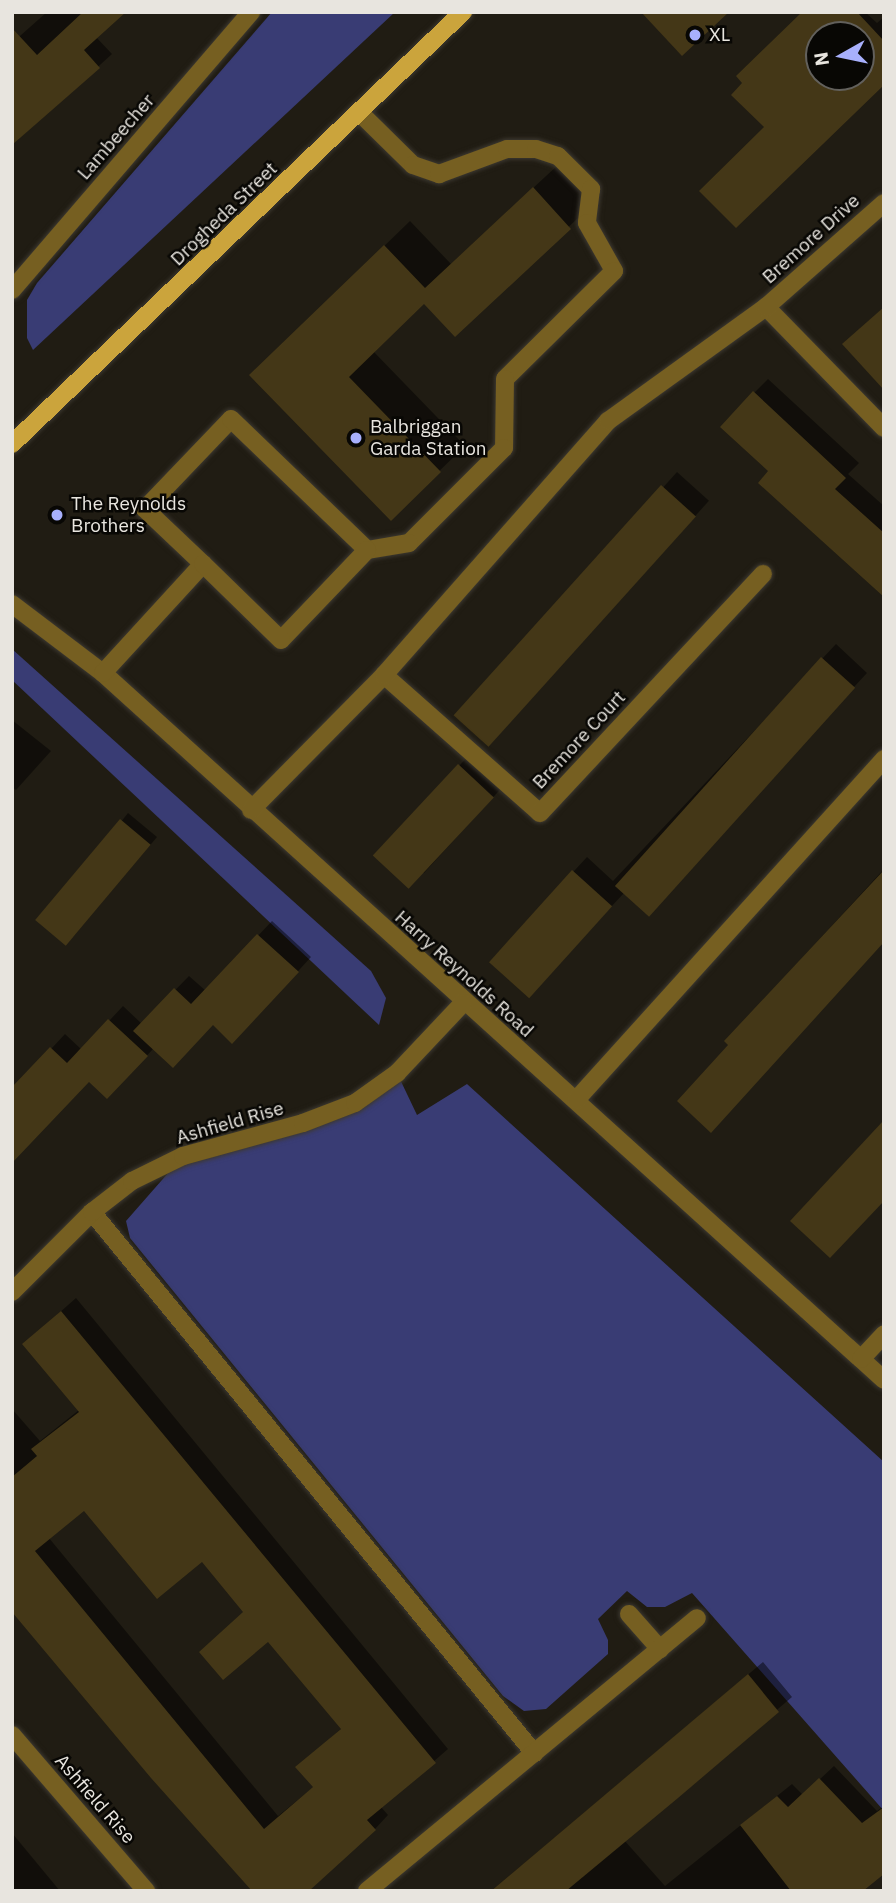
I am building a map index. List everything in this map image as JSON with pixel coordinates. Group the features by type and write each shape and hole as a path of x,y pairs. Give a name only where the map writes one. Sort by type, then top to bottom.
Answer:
{"main road":[{"name":"Drogheda Street","path":"12,444 463,12"}],"street":[{"name":"Lambeecher","path":"12,290 251,12"},
{"path":"360,113 413,165 439,174 507,149 536,149 558,156 591,189 587,223 614,271 505,379 504,448 410,543 367,550 281,640 145,509 231,419 367,550"},
{"name":"Bremore Drive","path":"766,307 884,203"},
{"path":"251,810 384,675 608,421 766,307 884,428"},
{"path":"103,673 203,564"},
{"name":"Bremore Court","path":"384,675 540,813 763,574"},
{"name":"Harry Reynolds Road","path":"12,604 103,673 463,1003 576,1100 884,1380"},
{"path":"576,1100 884,760"},
{"name":"Ashfield Rise","path":"12,1292 92,1212 132,1181 183,1156 303,1124 355,1104 397,1073 463,1003"},
{"path":"92,1212 534,1753"},
{"path":"861,1359 884,1334"},
{"path":"629,1614 660,1649"},
{"path":"367,1891 696,1618"},
{"name":"Ashfield Rise","path":"12,1735 146,1891"}],"shaded area":[{"path":"272,12 395,12 33,350 27,338 27,300 37,283"},
{"path":"12,649 371,971 386,998 379,1025 12,680"},
{"path":"397,1073 417,1115 467,1084 884,1462 884,1811 692,1593 665,1607 647,1607 627,1591 598,1619 608,1640 608,1654 546,1709 524,1711 503,1696 130,1238 126,1221 183,1156 303,1123"}],"building":[{"path":"83,12 126,12 84,50 100,68 12,145 12,28 37,55"},
{"name":"XL","path":"641,12 729,12 682,56"},
{"path":"802,12 857,12 865,21 805,21 805,91 875,91 875,31 884,41 884,85 736,228 699,191 764,127 731,95 742,83 736,76"},
{"path":"533,187 571,229 455,337 424,304 349,377 441,472 391,521 249,375 384,245 425,288"},
{"path":"884,307 884,390 842,344"},
{"path":"753,391 846,478 835,489 884,533 884,597 758,483 768,471 720,427"},
{"path":"661,485 696,516 488,747 454,715"},
{"path":"821,657 855,688 649,917 615,886"},
{"path":"458,764 494,797 409,889 373,855"},
{"path":"120,819 151,845 66,946 35,920"},
{"path":"572,870 612,906 529,998 489,962"},
{"path":"884,870 884,942 711,1133 677,1101 728,1045 724,1041"},
{"path":"257,934 299,972 232,1044 213,1025 173,1068 133,1031 174,988 191,1004"},
{"path":"108,1019 148,1056 107,1099 89,1082 12,1163 12,1087 50,1047 67,1063"},
{"path":"884,1120 884,1201 830,1258 790,1221"},
{"path":"61,1311 436,1763 367,1820 376,1830 309,1891 252,1891 151,1778 12,1612 12,1477 37,1456 31,1449 79,1412 22,1344","holes":["84,1511 157,1599 202,1562 243,1612 199,1652 223,1680 268,1642 341,1729 295,1767 313,1787 264,1829 35,1551"]},
{"path":"748,1674 779,1712 678,1798 566,1891 491,1891"},
{"path":"819,1778 862,1823 884,1807 884,1874 863,1891 791,1891 740,1825 777,1796 788,1807"}],"place":[{"name":"XL","path":"695,35"},
{"name":"Balbriggan Garda Station","path":"356,438"},
{"name":"The Reynolds Brothers","path":"57,515"}]}
